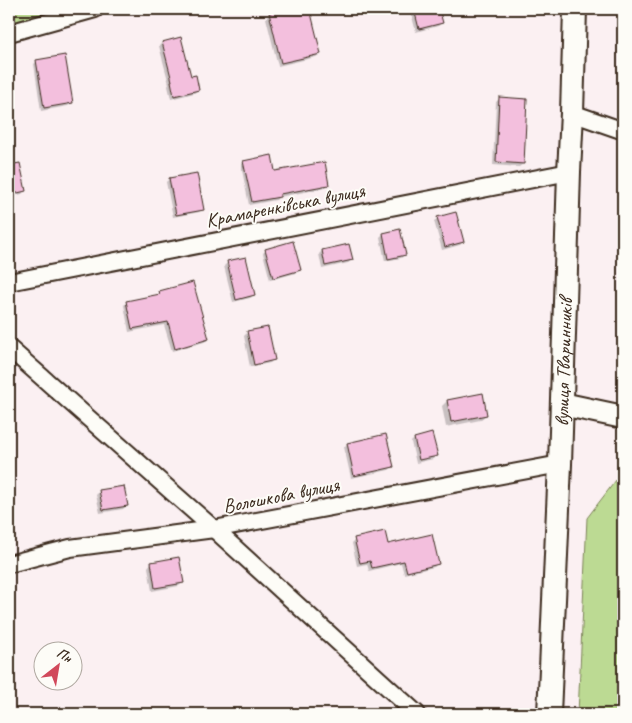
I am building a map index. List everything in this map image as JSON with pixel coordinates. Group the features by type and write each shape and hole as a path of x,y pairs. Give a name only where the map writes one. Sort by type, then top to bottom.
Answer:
{"main road":[{"name":"вулиця Тваринників","path":"549,714 560,464 575,9"},
{"path":"562,404 623,417"}],"street":[{"path":"9,33 95,9"},
{"path":"572,113 623,129"},
{"name":"Крамаренківська вулиця","path":"9,282 569,172"},
{"path":"9,348 214,529 417,714"},
{"name":"Волошкова вулиця","path":"9,564 70,548 214,529 560,464"}],"green space":[{"path":"9,9 95,9 9,33"},
{"path":"623,471 623,714 578,714 587,518"}],"building":[{"path":"288,9 310,9 321,54 281,63 269,13"},
{"path":"414,9 439,9 443,23 419,29"},
{"path":"181,37 191,76 196,75 199,90 174,96 162,42"},
{"path":"65,55 73,103 44,108 36,60"},
{"path":"499,97 527,99 524,164 496,162"},
{"path":"272,155 275,171 325,162 329,185 280,194 280,197 252,202 243,161"},
{"path":"20,163 26,191 9,195 9,165"},
{"path":"197,173 204,210 176,215 169,178"},
{"path":"456,212 464,242 445,247 437,217"},
{"path":"400,229 406,255 388,259 383,233"},
{"path":"293,241 301,270 273,278 265,249"},
{"path":"349,244 353,260 325,266 322,250"},
{"path":"246,257 255,295 236,300 227,261"},
{"path":"193,282 209,339 175,349 168,322 132,329 126,301 160,294 159,291"},
{"path":"268,327 275,360 254,365 247,331"},
{"path":"483,393 487,415 451,422 447,400"},
{"path":"432,433 438,456 419,460 414,438"},
{"path":"386,434 394,467 354,476 347,443"},
{"path":"124,486 128,506 103,510 99,490"},
{"path":"385,531 388,544 432,534 439,564 407,572 404,561 372,568 370,561 360,563 354,538"},
{"path":"179,557 184,583 155,588 151,562"}]}
